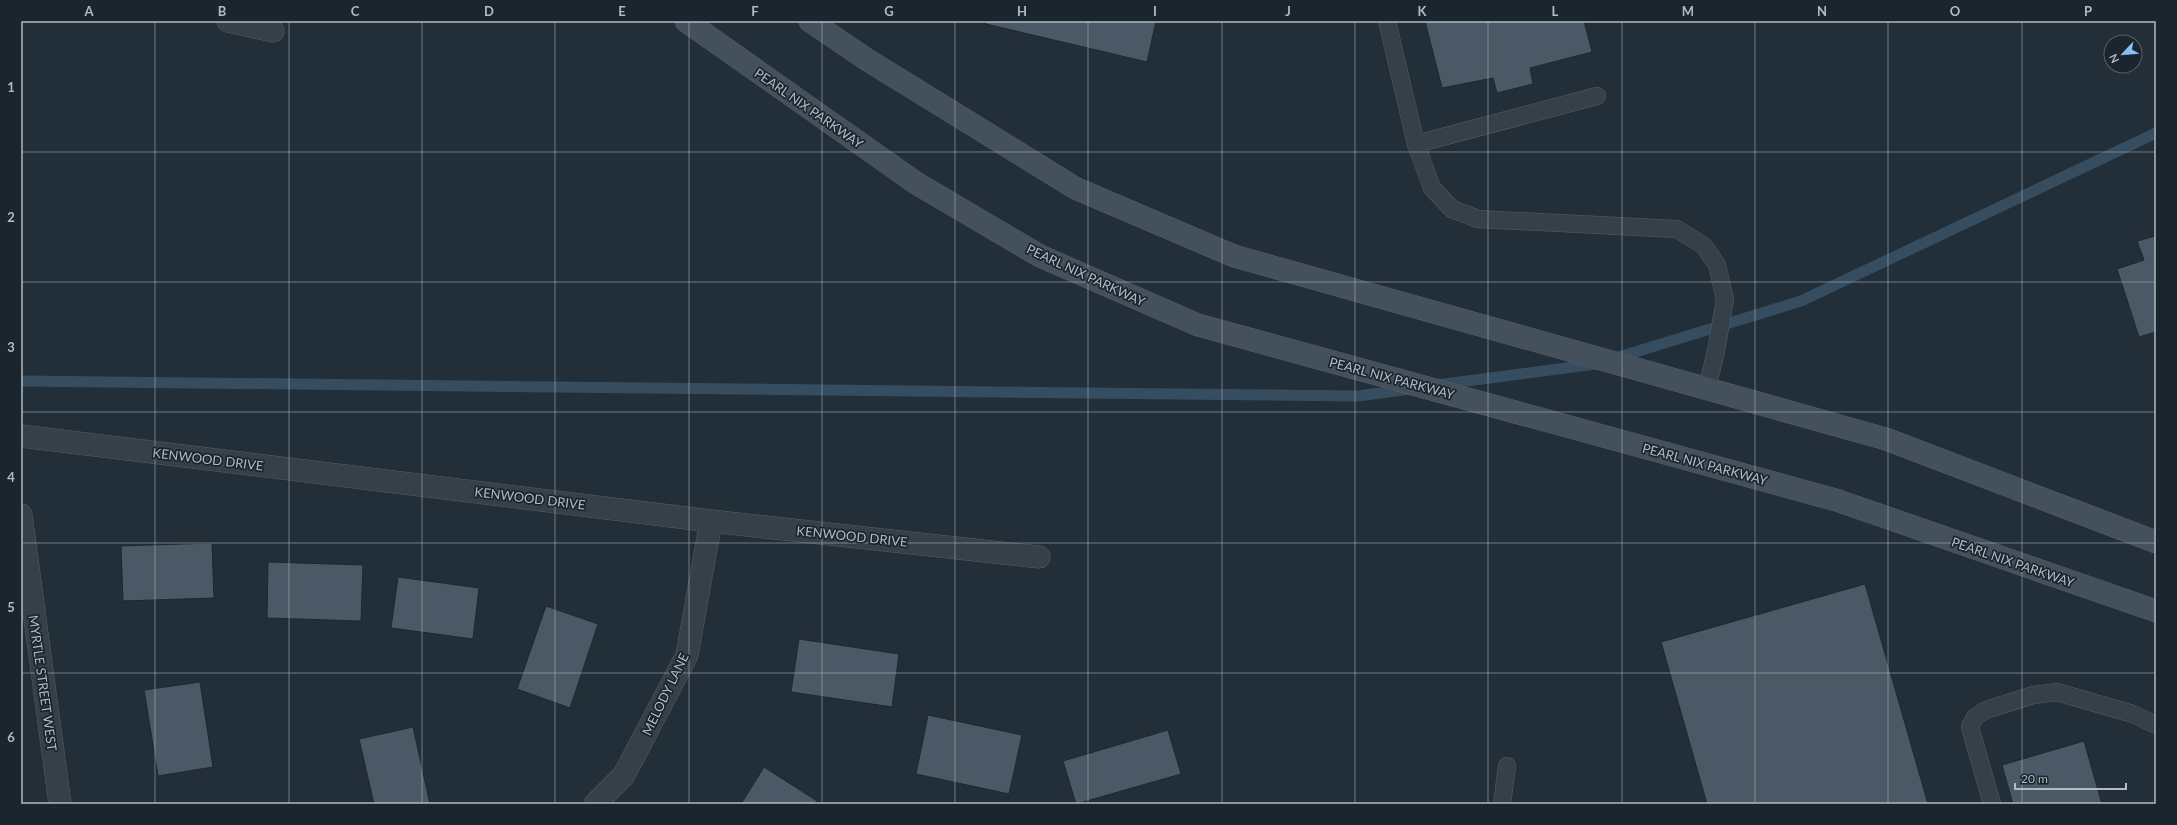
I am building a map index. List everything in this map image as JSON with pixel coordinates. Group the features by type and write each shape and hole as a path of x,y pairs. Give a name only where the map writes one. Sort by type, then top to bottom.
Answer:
{"main road":[{"name":"PEARL NIX PARKWAY","path":"686,21 916,182 1040,256 1198,326 1836,500 2156,611"},
{"path":"810,21 866,59 1075,188 1234,256 1886,439 2156,542"}],"street":[{"path":"228,21 273,31"},
{"name":"KENWOOD DRIVE","path":"21,436 711,521 1039,557"},
{"name":"MYRTLE STREET WEST","path":"21,515 60,804"},
{"name":"MELODY LANE","path":"594,804 624,775 687,655 711,521"}],"lane":[{"path":"1387,21 1416,144 1432,188 1452,209 1478,219 1677,229 1704,246 1717,264 1725,299 1716,351 1707,388"},
{"path":"1416,144 1597,96"},
{"path":"1992,804 1970,727 1975,717 1986,710 2033,695 2057,692 2133,714 2156,724"},
{"path":"1502,804 1507,766"}],"building":[{"path":"987,21 1156,21 1147,62 986,24"},
{"path":"1425,21 1584,21 1592,52 1530,68 1533,84 1497,93 1493,78 1442,88"},
{"path":"2156,236 2156,332 2139,337 2117,269 2144,260 2137,241"},
{"path":"212,543 214,598 123,601 121,546"},
{"path":"268,562 363,565 361,621 267,618"},
{"path":"398,577 479,588 473,639 391,628"},
{"path":"1865,584 1928,804 1707,804 1661,642"},
{"path":"546,606 598,624 570,708 517,689"},
{"path":"799,639 899,654 892,707 791,692"},
{"path":"200,682 213,767 158,776 144,690"},
{"path":"928,715 1022,735 1009,794 916,774"},
{"path":"413,727 430,804 374,804 359,739"},
{"path":"1168,730 1181,774 1076,804 1063,761"},
{"path":"2084,741 2102,804 2013,804 2002,765"},
{"path":"764,767 817,801 815,804 741,804"}],"waterway":[{"path":"1437,385 1596,364 1801,301 2156,133"},
{"path":"21,381 1358,396 1410,389"}]}
